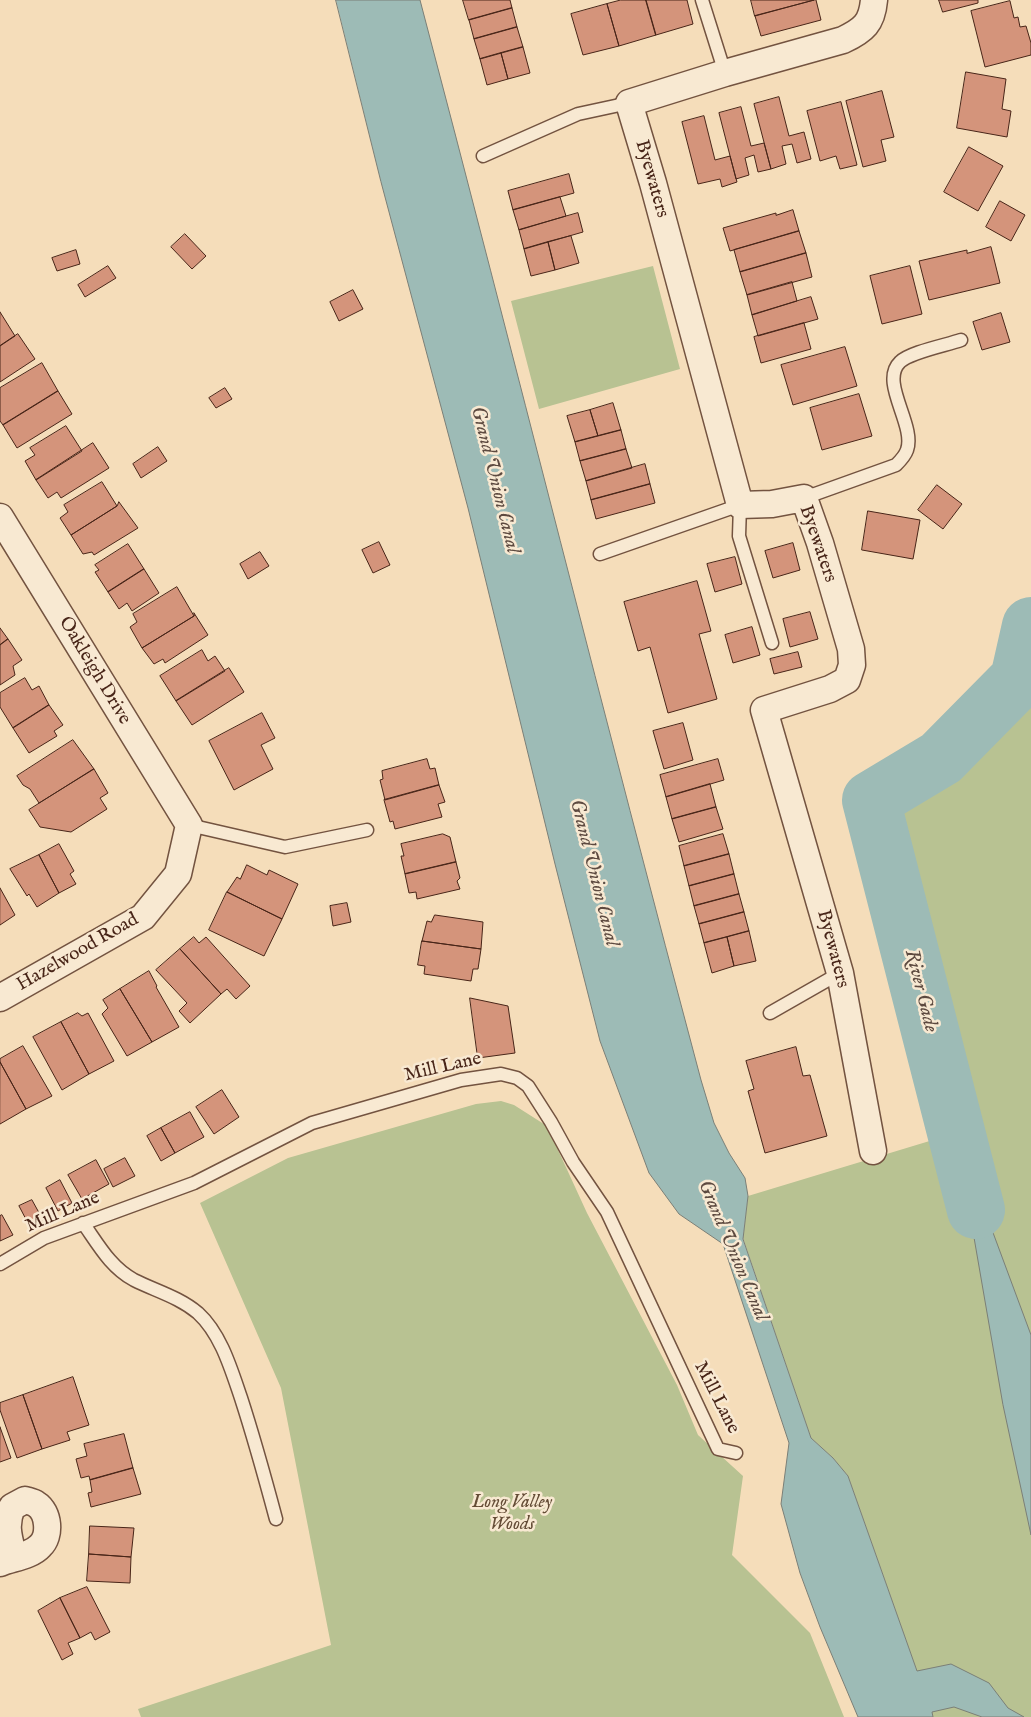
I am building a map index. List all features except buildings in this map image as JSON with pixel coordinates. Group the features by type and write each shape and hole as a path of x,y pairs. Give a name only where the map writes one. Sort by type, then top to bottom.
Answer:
{"street":[{"path":"629,103 725,73 843,40 857,34 867,24 873,12 874,0"},
{"name":"Byewaters","path":"629,103 653,183 740,505 772,504 804,498 820,543 851,650 852,666 847,680 830,689 764,710 840,973 872,1151"},
{"name":"Oakleigh Drive","path":"0,517 189,825"},
{"name":"Hazelwood Road","path":"0,998 143,917 178,874 189,825"}],"lane":[{"path":"702,0 725,73"},
{"path":"483,156 578,114 629,103"},
{"path":"804,498 896,465 904,457 910,438 894,382 894,371 898,363 917,353 961,340"},
{"path":"600,554 740,505 739,536 772,643"},
{"path":"189,825 284,847 367,830"},
{"path":"770,1013 840,973"},
{"name":"Mill Lane","path":"0,1264 44,1238 194,1183 312,1123 461,1080 501,1074 517,1078 528,1086 536,1097 573,1162 606,1212 718,1449 736,1453"},
{"path":"83,1223 111,1263 132,1279 176,1298 199,1314 215,1334 231,1368 252,1431 276,1519"}],"green space":[{"path":"653,266 680,369 539,409 511,301"},
{"path":"1031,626 1031,1717 933,1717 848,1476 833,1458 811,1438 743,1238 748,1196 956,1133 871,800 941,758 1018,679"},
{"name":"Long Valley Woods","path":"501,1101 514,1105 547,1126 587,1213 677,1385 698,1435 743,1476 732,1555 810,1633 844,1717 141,1717 138,1709 331,1645 281,1388 200,1203 288,1158 476,1104"}],"water":[{"name":"Grand Union Canal","path":"336,0 420,0 701,1080 714,1123 729,1153 745,1178 748,1196 743,1239 811,1438 833,1458 848,1476 917,1671 951,1664 989,1683 1008,1708 1024,1717 982,1717 954,1707 932,1712 933,1717 858,1717 820,1627 800,1573 781,1504 789,1443 723,1244 679,1214 649,1173 600,1041 468,508 381,182"},
{"path":"956,1133 1031,1335 1031,1535 1003,1405"}],"waterway":[{"name":"River Gade","path":"976,1210 871,800 941,758 1019,679 1031,626"}]}
